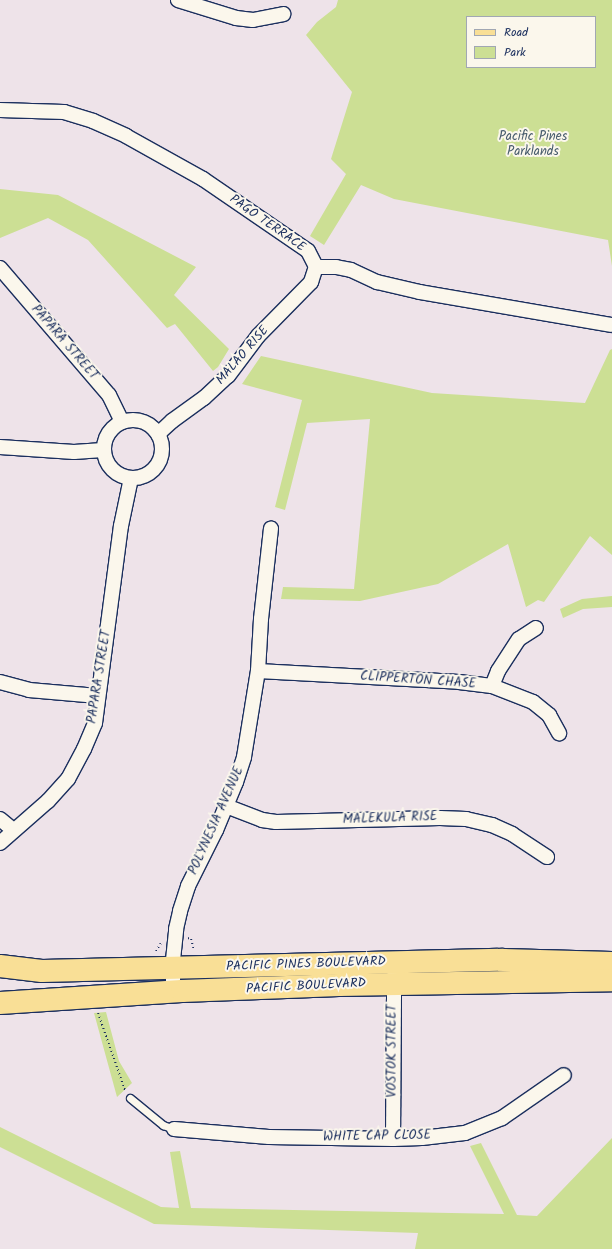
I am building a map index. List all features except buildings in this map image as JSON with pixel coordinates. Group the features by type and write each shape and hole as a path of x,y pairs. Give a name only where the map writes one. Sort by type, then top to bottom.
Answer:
{"main road":[{"name":"PACIFIC PINES BOULEVARD","path":"0,966 42,971 503,960 612,963"},
{"name":"PACIFIC BOULEVARD","path":"0,1003 173,992 394,983 612,980"}],"street":[{"path":"178,0 236,18 253,20 284,14"},
{"name":"PAGO TERRACE","path":"0,110 64,112 93,121 126,136 203,179 308,251 316,267"},
{"path":"316,267 336,267 351,270 377,282 420,292 611,325"},
{"name":"MALAO RISE","path":"158,434 172,421 204,398 228,376 258,336 311,282 316,267"},
{"name":"PAPARA STREET","path":"0,268 109,395 122,422"},
{"path":"132,420 142,421 151,426 158,434 161,444 161,454 158,464 150,472 141,477 131,478 120,476 112,470 106,460 103,450 104,441 108,433 122,422 132,420"},
{"path":"0,447 74,452 103,450"},
{"name":"PAPARA STREET","path":"0,843 13,830 48,801 68,779 84,749 95,723 121,526 131,478"},
{"name":"POLYNESIA AVENUE","path":"173,992 176,929 188,886 226,806 244,757 258,671 261,619 271,529"},
{"path":"492,686 498,671 520,639 536,628"},
{"name":"CLIPPERTON CHASE","path":"258,671 459,682 492,686 533,702 548,715 559,733"},
{"path":"0,682 29,690 98,696"},
{"name":"MALEKULA RISE","path":"226,806 262,820 276,822 440,818 466,819 492,825 512,834 548,857"},
{"path":"0,819 13,830"},
{"name":"VOSTOK STREET","path":"393,1139 394,962"},
{"name":"WHITE CAP CLOSE","path":"174,1129 269,1137 393,1139 422,1138 465,1133 502,1118 564,1075"}],"lane":[{"path":"130,1098 162,1125 174,1129"}],"path":[{"path":"96,997 97,1012 123,1086 130,1098"}],"green space":[{"name":"Pacific Pines Parklands","path":"338,0 612,0 612,266 608,240 394,199 361,185 324,245 310,236 346,174 331,159 352,92 306,35 317,22 336,7"},
{"path":"0,189 58,195 196,267 174,295 229,349 218,367 213,371 175,324 167,328 88,240 48,218 0,238"},
{"path":"612,349 612,555 590,536 544,602 538,600 526,607 508,544 438,584 360,601 281,599 283,587 354,589 370,419 307,423 285,510 275,507 302,400 242,384 261,356 432,393 585,403 610,350"},
{"path":"612,596 612,607 583,609 563,618 560,609 582,599"},
{"path":"106,1012 119,1061 132,1083 117,1097 94,1013"},
{"path":"0,1127 161,1207 179,1208 170,1152 180,1151 191,1208 504,1214 470,1146 481,1143 517,1215 537,1216 612,1138 612,1249 415,1249 418,1233 154,1224 0,1147"}]}
